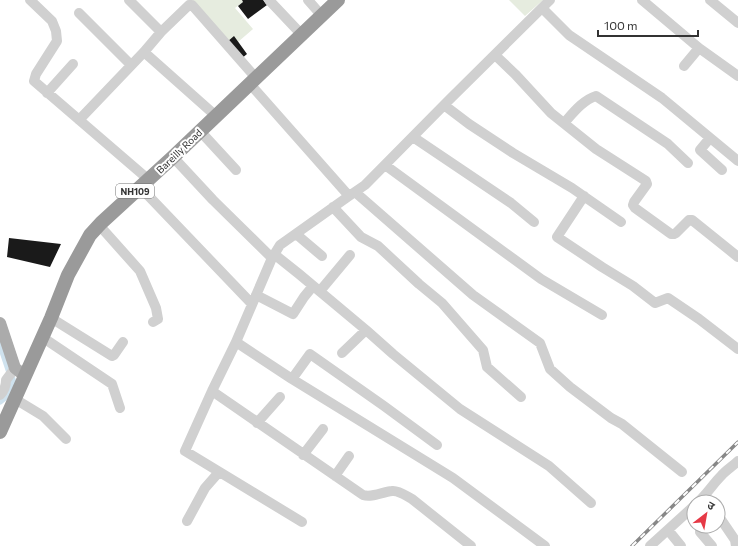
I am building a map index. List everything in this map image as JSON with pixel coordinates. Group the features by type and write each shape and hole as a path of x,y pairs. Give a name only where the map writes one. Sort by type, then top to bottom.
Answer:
{"highway":[{"name":"Bareilly Road","path":"0,432 15,400 11,375 42,337 68,275 90,235 322,16 334,2"}],"main road":[{"path":"0,323 11,375"}],"street":[{"path":"30,0 52,21 56,31 57,41 36,74 34,81 79,120 144,183 254,299 293,314 304,297 316,288 350,254"},
{"path":"129,0 161,32"},
{"path":"269,0 302,35"},
{"path":"308,0 322,16"},
{"path":"302,522 185,451 236,342 273,256 280,245 365,185 550,0"},
{"path":"642,0 698,48 738,76"},
{"path":"710,0 738,23"},
{"path":"79,120 161,32 189,5 192,5 253,81 352,194 474,295 540,343 550,369 570,387 611,418 622,424 682,472"},
{"path":"542,8 569,35 662,98 738,162"},
{"path":"79,13 131,65"},
{"path":"684,66 698,48"},
{"path":"144,52 216,116"},
{"path":"495,55 551,113 596,149 646,181 647,184 634,202 633,205 635,208 671,234 676,233 689,220 692,220 738,257"},
{"path":"47,93 73,64"},
{"path":"564,123 578,107 596,96 668,144 688,163"},
{"path":"444,105 469,124 513,153 572,188 621,222"},
{"path":"200,131 236,170"},
{"path":"413,137 511,203 534,222"},
{"path":"710,138 700,150 722,170"},
{"path":"173,156 213,200 273,256 316,288 464,412 549,466 591,503"},
{"path":"385,165 540,279 602,315"},
{"path":"584,196 557,237 632,286 655,303 668,298 699,319 738,349"},
{"path":"333,207 361,237 378,246 442,303 483,350 487,367 521,397"},
{"path":"99,225 140,271 156,308 158,319 153,322"},
{"path":"296,234 322,256"},
{"path":"51,318 112,356 123,342"},
{"path":"342,353 366,330"},
{"path":"42,337 112,384 120,408"},
{"path":"236,342 292,379 453,478 545,546"},
{"path":"292,379 310,354 437,445"},
{"path":"0,395 11,375"},
{"path":"212,391 303,455 365,496 392,491 397,491 406,495 472,546"},
{"path":"257,423 280,397"},
{"path":"15,400 43,416 66,439"},
{"path":"303,455 323,429"},
{"path":"335,476 349,456"},
{"path":"708,494 722,475 738,461"},
{"path":"187,521 205,488 220,472"},
{"path":"650,546 686,513"},
{"path":"726,527 735,540 736,546"},
{"path":"668,530 681,546"},
{"path":"702,534 712,546"}],"shaded area":[{"path":"192,0 242,0 243,2 235,8 253,29 238,42 228,41"},
{"path":"509,0 543,0 525,16"}],"building":[{"path":"242,0 263,0 267,5 248,19 238,6 243,2"},
{"path":"234,36 247,54 241,59 227,42"},
{"path":"9,238 61,244 50,267 7,257"}],"waterway":[{"path":"0,343 13,382 11,392 0,401"}],"railway":[{"path":"632,546 738,442"}]}
